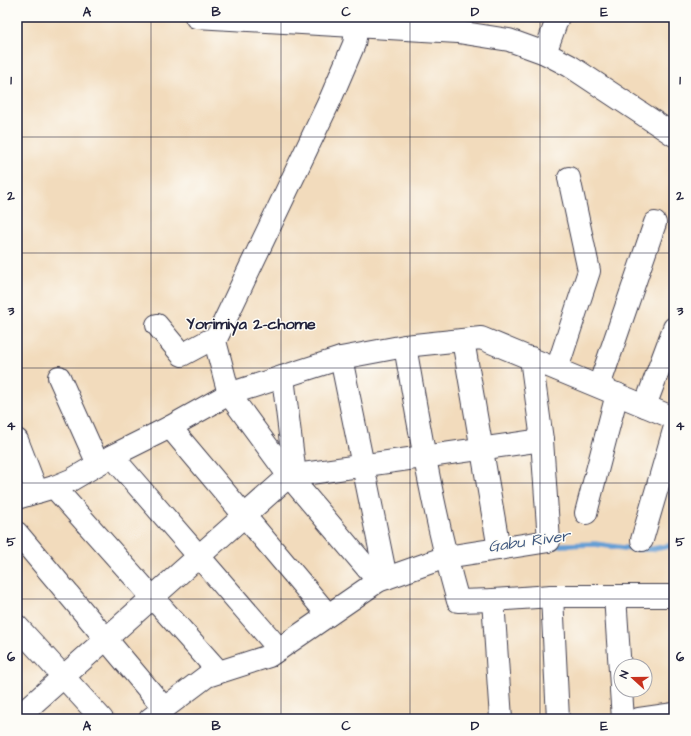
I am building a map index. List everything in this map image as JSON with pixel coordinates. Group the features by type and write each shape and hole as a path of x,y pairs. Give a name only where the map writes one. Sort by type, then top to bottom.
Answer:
{"street":[{"path":"196,17 458,32 509,40 545,53 570,66 674,135"},
{"path":"545,53 558,17"},
{"path":"357,26 354,44 330,100 215,341 229,394 292,475 382,580"},
{"path":"557,369 589,271 569,178"},
{"path":"586,513 608,390 654,223"},
{"path":"158,325 182,355 210,340 215,341"},
{"path":"645,406 674,328"},
{"path":"36,493 71,480 105,460 170,427 229,394 341,358 405,346 481,338 674,418"},
{"path":"463,340 499,549"},
{"path":"405,346 425,456 446,557 458,601 552,596 674,596"},
{"path":"341,358 363,465 382,580"},
{"path":"17,534 106,639 157,713 207,676 269,656 382,580 446,557 549,541 542,440 531,358"},
{"path":"283,377 292,475"},
{"path":"59,378 105,460 199,556 279,649"},
{"path":"170,427 328,615"},
{"path":"642,540 674,430"},
{"path":"17,440 36,493 152,598 219,672"},
{"path":"19,716 292,475 542,440"},
{"path":"552,596 558,719"},
{"path":"615,596 619,658"},
{"path":"493,600 501,719"},
{"path":"17,626 102,719"},
{"path":"622,698 623,719"},
{"path":"639,719 674,714"}],"waterway":[{"name":"Gabu River","path":"553,546 595,544 631,549 653,549 674,545"}],"district":[{"name":"Yorimiya 2-chome","path":"251,323"}]}
